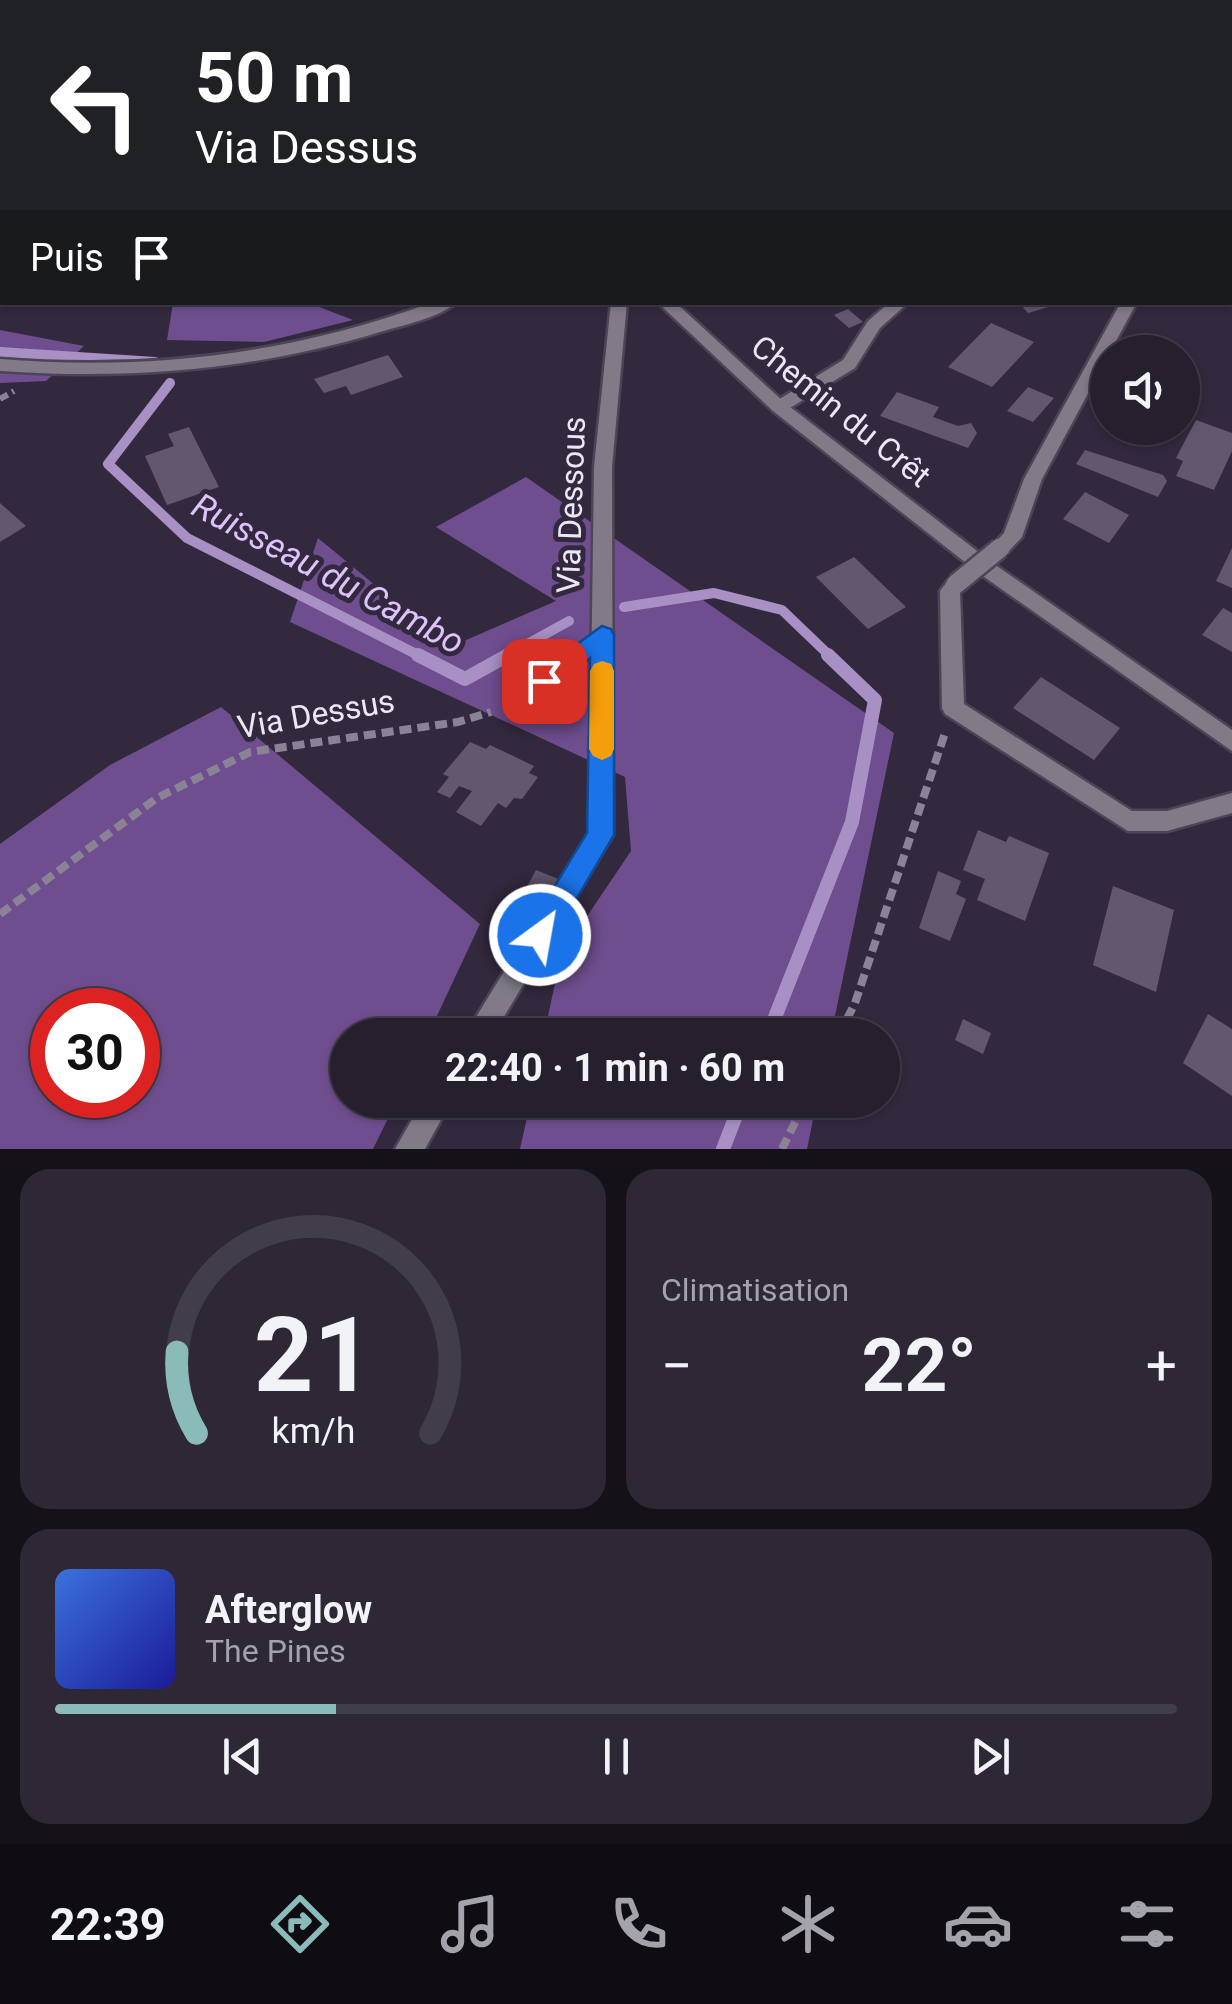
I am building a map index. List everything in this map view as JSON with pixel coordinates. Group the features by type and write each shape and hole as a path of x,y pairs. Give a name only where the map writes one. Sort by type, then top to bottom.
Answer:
{"street":[{"path":"0,366 133,372 246,360 388,328 443,305"},
{"name":"Via Dessous","path":"488,1018 601,835 603,467 619,305"},
{"name":"Chemin du Crêt","path":"668,305 779,406 986,569 1232,742"},
{"path":"779,406 850,364 874,325 897,305"},
{"path":"1127,305 1034,479 1012,537 950,591 953,708 1128,821 1167,821 1232,804"},
{"path":"515,704 602,635"},
{"path":"409,1149 427,1118"}],"path":[{"name":"Via Dessus","path":"0,914 157,798 250,752 458,722 515,704"},
{"path":"848,1018 953,708"},
{"path":"782,1149 797,1118"}],"shaded area":[{"path":"173,305 314,305 353,320 264,342 167,340"},
{"path":"0,330 84,346 46,381 0,383"},
{"path":"526,477 894,733 835,1018 548,1018 561,955 631,851 625,777 290,622 318,538 450,647 556,601 436,527"},
{"path":"221,707 480,924 436,1018 330,1018 330,1118 388,1118 373,1149 0,1149 0,844 110,765"},
{"path":"527,1118 813,1118 807,1149 520,1149"}],"building":[{"path":"1021,305 1055,305 1028,313"},
{"path":"848,309 863,322 849,328 834,315"},
{"path":"991,323 1034,342 992,387 948,367"},
{"path":"388,355 403,377 351,395 346,386 324,393 314,379"},
{"path":"1028,387 1054,398 1033,422 1007,411"},
{"path":"897,392 939,407 933,417 958,426 971,423 977,433 968,448 880,416"},
{"path":"1200,421 1232,433 1232,451 1214,490 1176,476 1183,461 1176,458 1183,445 1200,445"},
{"path":"189,427 219,487 167,505 145,456 174,446 168,434"},
{"path":"1085,450 1163,475 1167,481 1158,497 1076,464"},
{"path":"1085,492 1129,515 1109,543 1063,519"},
{"path":"0,503 26,526 0,542"},
{"path":"1232,548 1232,588 1216,581"},
{"path":"854,557 906,607 868,629 816,577"},
{"path":"1223,608 1232,613 1232,652 1202,635"},
{"path":"1041,677 1120,728 1094,760 1013,708"},
{"path":"470,742 486,749 490,745 534,766 529,773 538,777 522,799 514,798 506,808 498,803 481,826 456,812 472,791 459,786 450,798 437,792 449,777 443,774"},
{"path":"978,830 1006,842 1009,836 1049,853 1025,921 977,900 985,879 963,870"},
{"path":"536,870 561,880 538,923 512,914"},
{"path":"938,871 961,881 956,894 966,899 950,941 919,928"},
{"path":"1113,886 1174,910 1156,992 1093,965"},
{"path":"1208,1014 1232,1029 1232,1096 1183,1063"},
{"path":"963,1019 991,1033 983,1054 955,1040"}],"waterway":[{"name":"Ruisseau du Cambo","path":"0,352 155,362"},
{"name":"Ruisseau du Cambo","path":"170,383 108,464 187,538 422,657"},
{"name":"Ruisseau du Cambo","path":"624,607 714,593 782,610 831,657"},
{"name":"Ruisseau du Cambo","path":"504,657 569,621"},
{"name":"Ruisseau du Cambo","path":"418,655 465,679 508,655"},
{"name":"Ruisseau du Cambo","path":"775,1018 852,822 875,700 828,655"},
{"name":"Ruisseau du Cambo","path":"723,1149 735,1118"}],"slow traffic":[{"path":"602,671 602,749"}],"route":[{"path":"540,935 601,835 602,635 544,681"}]}
